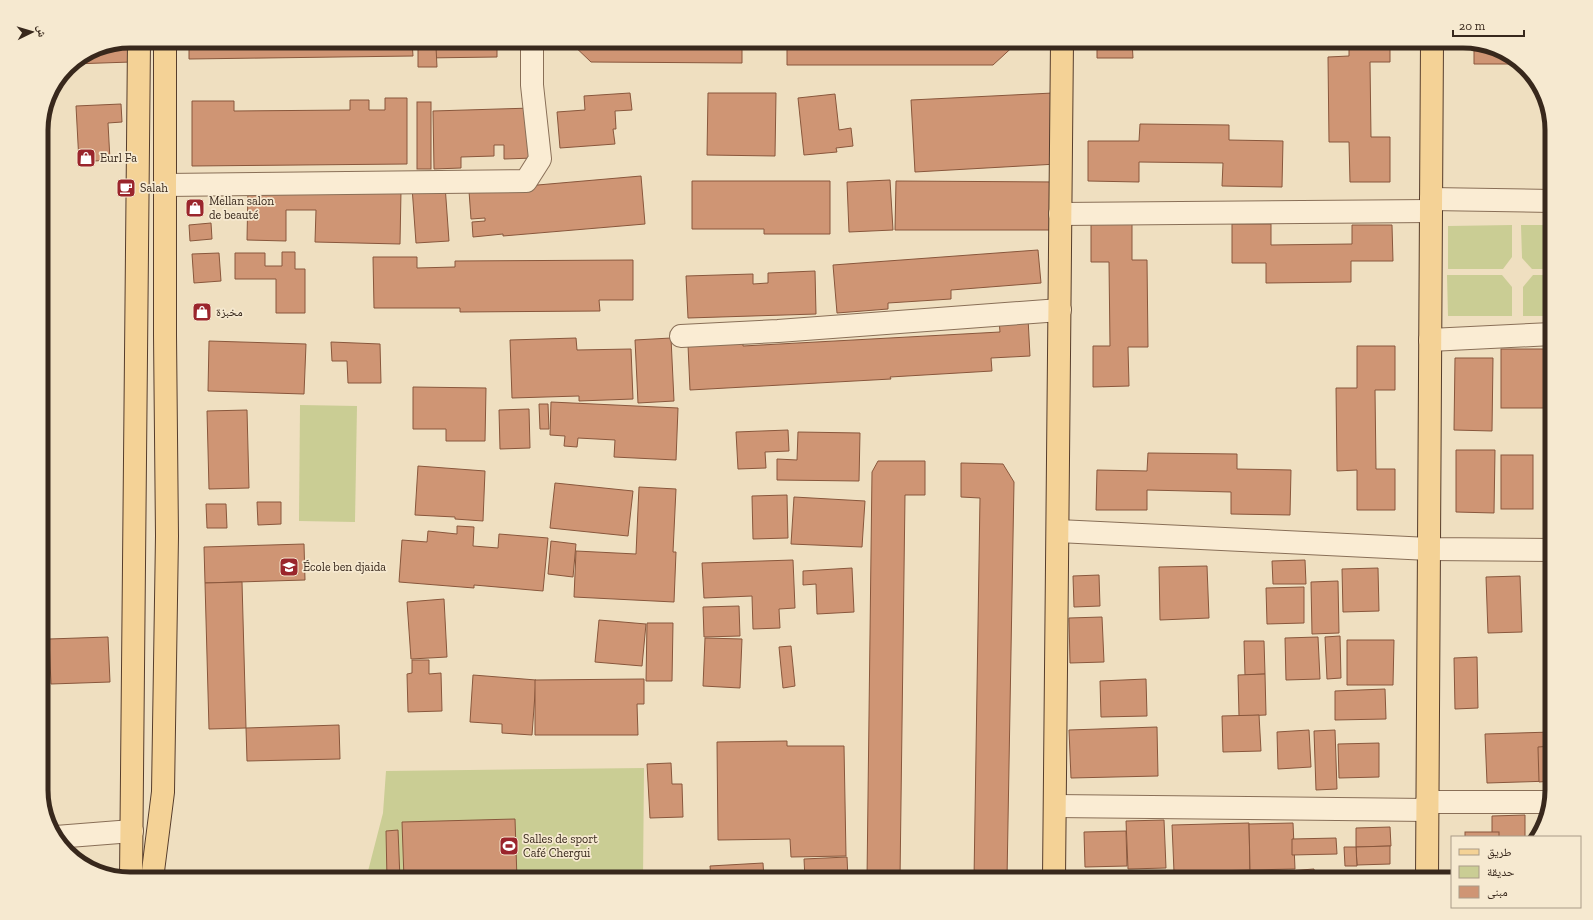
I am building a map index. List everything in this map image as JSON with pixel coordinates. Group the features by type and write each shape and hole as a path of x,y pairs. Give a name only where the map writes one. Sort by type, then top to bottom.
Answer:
{"main road":[{"path":"131,872 139,48"},
{"path":"153,872 163,792 167,536 165,48"},
{"path":"1054,872 1062,48"},
{"path":"1427,872 1432,48"}],"street":[{"path":"165,185 526,181 540,159 532,85 532,48"},
{"path":"1060,214 1545,201"},
{"path":"681,336 778,331 1060,310"},
{"path":"1430,340 1545,334"},
{"path":"1058,531 1429,549 1545,550"},
{"path":"1055,806 1427,806 1544,802"},
{"path":"63,836 132,831"}],"green space":[{"path":"1512,225 1512,257 1503,269 1448,269 1448,226"},
{"path":"1521,225 1545,225 1545,269 1532,269 1522,258"},
{"path":"1447,275 1502,275 1512,287 1512,316 1448,316"},
{"path":"1533,275 1545,275 1545,316 1523,316 1523,287"},
{"path":"300,405 357,406 355,522 299,521"},
{"name":"Salles de sport Café Chergui","path":"644,768 643,872 368,872 383,813 386,771"}],"building":[{"path":"125,48 130,48 131,62 83,64 99,54"},
{"path":"189,48 412,48 413,56 189,59"},
{"path":"418,48 436,48 437,67 418,67"},
{"path":"424,48 497,48 497,57 424,58"},
{"path":"576,48 742,48 742,63 591,62"},
{"path":"787,48 1011,48 993,65 787,65"},
{"path":"1097,48 1132,48 1133,58 1097,58"},
{"path":"1349,48 1390,48 1390,62 1370,62 1371,137 1390,137 1390,182 1350,182 1349,142 1329,142 1328,57 1349,56"},
{"path":"1474,49 1494,54 1512,64 1474,64"},
{"path":"630,93 632,110 615,111 616,129 613,129 615,144 560,148 557,112 585,110 584,96"},
{"path":"708,93 776,93 775,156 707,155"},
{"path":"1053,93 1057,164 915,172 911,100"},
{"path":"835,94 839,130 851,128 853,146 836,148 837,152 804,155 798,98"},
{"path":"385,98 407,98 407,164 192,166 192,101 234,101 234,111 350,110 350,100 369,100 369,110 385,110"},
{"path":"417,102 431,102 431,169 417,169"},
{"path":"121,104 122,122 108,123 110,160 79,162 76,106"},
{"path":"532,108 534,158 504,159 504,145 494,145 494,156 461,157 461,168 434,169 433,111"},
{"path":"1140,124 1229,125 1229,140 1283,141 1282,187 1222,186 1223,163 1139,162 1139,182 1088,181 1088,141 1139,141"},
{"path":"641,176 645,224 503,236 503,234 473,237 472,222 485,221 485,218 471,219 469,191"},
{"path":"890,180 893,230 849,232 847,182"},
{"path":"692,181 830,181 830,234 764,234 764,229 692,229"},
{"path":"896,181 1057,182 1057,230 895,230"},
{"path":"445,185 449,241 416,243 412,187"},
{"path":"248,188 401,191 400,244 315,242 316,210 286,210 286,241 247,240"},
{"path":"1132,220 1132,260 1147,260 1148,347 1128,347 1129,386 1093,387 1093,346 1110,346 1109,262 1091,262 1091,221"},
{"path":"211,223 212,239 190,241 189,225"},
{"path":"1232,224 1271,224 1271,245 1352,244 1352,225 1392,225 1393,261 1351,261 1351,282 1266,283 1266,263 1232,263"},
{"path":"1038,250 1041,283 951,290 951,299 888,303 888,309 837,313 833,265"},
{"path":"282,252 295,252 295,269 305,269 305,313 276,313 276,279 235,279 235,253 265,253 265,266 282,266"},
{"path":"219,253 221,281 194,283 192,254"},
{"path":"373,257 417,257 417,268 455,267 455,261 633,260 633,300 599,300 600,311 460,312 460,308 374,308"},
{"path":"815,271 816,314 688,318 686,276 753,274 753,284 768,283 768,273"},
{"path":"1028,318 1030,356 991,358 992,371 890,377 891,379 690,390 688,345 743,342 743,346 1000,332 999,320"},
{"path":"576,338 577,350 631,349 633,399 579,401 579,396 512,398 510,340"},
{"path":"671,338 674,401 638,403 635,340"},
{"path":"209,341 306,344 304,394 208,391"},
{"path":"331,342 380,344 381,383 348,383 347,361 332,361"},
{"path":"1357,346 1395,346 1395,390 1375,390 1376,469 1395,469 1395,510 1357,510 1357,470 1337,471 1336,388 1357,388"},
{"path":"1501,349 1545,349 1545,408 1501,408"},
{"path":"1455,358 1493,358 1492,431 1454,430"},
{"path":"413,387 486,388 485,441 446,441 446,429 413,429"},
{"path":"551,402 678,408 676,460 614,457 615,440 578,438 577,447 564,446 565,436 550,435"},
{"path":"539,404 548,404 549,429 540,429"},
{"path":"529,409 530,448 500,449 499,410"},
{"path":"247,410 249,488 209,489 207,411"},
{"path":"788,430 789,451 765,452 766,468 738,469 736,432"},
{"path":"798,432 860,433 859,481 777,480 777,459 797,460"},
{"path":"1456,450 1495,450 1494,513 1456,512"},
{"path":"1148,453 1237,454 1237,469 1291,470 1290,515 1231,514 1231,492 1147,490 1147,510 1096,510 1097,470 1147,471"},
{"path":"1501,455 1533,455 1533,509 1501,509"},
{"path":"1544,459 1545,459 1545,504"},
{"path":"878,461 925,461 925,495 905,495 900,872 867,872 872,472"},
{"path":"961,463 1003,464 1014,482 1007,872 974,872 980,498 961,497"},
{"path":"418,466 485,471 483,521 455,519 455,517 415,515"},
{"path":"555,483 633,491 628,536 550,528"},
{"path":"639,487 676,489 673,552 676,552 674,602 574,597 576,551 636,554"},
{"path":"787,495 788,538 753,539 752,496"},
{"path":"794,497 865,501 862,547 791,544"},
{"path":"257,502 281,502 281,524 258,525"},
{"path":"206,504 226,504 227,528 207,528"},
{"path":"457,526 474,527 473,546 498,548 499,534 548,538 543,591 474,585 474,588 399,582 402,540 427,542 428,531 457,534"},
{"path":"551,541 576,544 573,577 548,574"},
{"path":"304,544 305,580 205,583 204,547"},
{"path":"793,560 795,608 779,609 780,628 753,629 752,596 704,598 702,563"},
{"path":"1305,560 1306,584 1273,584 1272,561"},
{"path":"1207,566 1209,618 1160,620 1159,567"},
{"path":"852,568 854,612 817,614 816,584 803,585 803,571"},
{"path":"1378,568 1379,611 1343,612 1342,569"},
{"path":"1099,575 1100,606 1074,607 1073,576"},
{"path":"1520,576 1522,632 1488,633 1486,577"},
{"path":"1338,581 1339,633 1312,634 1311,582"},
{"path":"242,582 246,728 209,729 205,583"},
{"path":"1304,587 1304,623 1267,624 1266,588"},
{"path":"444,599 447,657 411,659 407,602"},
{"path":"739,606 740,636 704,637 703,607"},
{"path":"1102,617 1104,662 1070,663 1069,618"},
{"path":"599,620 646,624 642,666 595,662"},
{"path":"647,623 673,623 672,681 646,681"},
{"path":"1340,636 1341,678 1327,679 1325,637"},
{"path":"108,637 110,682 51,684 49,639"},
{"path":"1318,637 1320,679 1286,680 1285,638"},
{"path":"705,638 742,639 740,688 703,686"},
{"path":"1347,640 1394,640 1393,685 1347,685"},
{"path":"1244,641 1264,641 1265,674 1245,675"},
{"path":"791,646 795,686 783,688 779,647"},
{"path":"1477,657 1478,708 1455,709 1454,658"},
{"path":"412,660 429,660 429,674 441,673 442,711 408,712 407,674 412,673"},
{"path":"1265,674 1266,715 1239,716 1238,675"},
{"path":"473,675 536,680 532,735 502,733 502,724 470,722"},
{"path":"644,679 644,704 637,704 638,735 535,735 535,680"},
{"path":"1146,679 1147,716 1101,717 1100,681"},
{"path":"1385,689 1386,719 1335,720 1335,691"},
{"path":"1259,715 1261,751 1223,752 1222,716"},
{"path":"339,725 340,759 247,761 246,728"},
{"path":"1157,727 1158,776 1071,778 1069,730"},
{"path":"1309,730 1311,767 1278,769 1277,732"},
{"path":"1335,730 1337,789 1316,790 1314,731"},
{"path":"1545,732 1545,781 1487,783 1485,734"},
{"path":"787,741 787,746 844,746 846,856 791,857 790,839 718,840 717,742"},
{"path":"1379,743 1379,777 1339,778 1338,744"},
{"path":"1545,746 1545,782 1539,782 1538,747"},
{"path":"671,763 672,784 682,784 683,817 650,818 647,764"},
{"path":"1525,815 1525,836 1492,836 1492,816"},
{"path":"515,819 517,872 404,872 402,822"},
{"path":"1164,820 1166,868 1128,869 1126,821"},
{"path":"1249,823 1250,870 1174,872 1172,825"},
{"path":"1293,823 1295,869 1250,870 1249,824"},
{"path":"1390,827 1391,846 1356,847 1356,828"},
{"path":"398,830 400,872 387,872 386,831"},
{"path":"1126,831 1127,866 1085,867 1084,832"},
{"path":"1465,832 1499,832 1499,836 1465,836"},
{"path":"1336,838 1337,854 1292,855 1292,839"},
{"path":"1390,846 1390,864 1357,865 1356,847"},
{"path":"1344,847 1356,847 1357,866 1345,866"},
{"path":"847,857 848,872 805,872 804,859"},
{"path":"763,863 764,872 710,872 710,866"},
{"path":"1314,869 1314,872 1288,872"}],"place":[{"name":"Eurl Fa","path":"86,158"},
{"name":"Salah","path":"126,188"},
{"name":"Mellan salon de beauté","path":"195,208"},
{"name":"مخبزة","path":"202,312"},
{"name":"École ben djaida","path":"289,567"},
{"name":"Salles de sport Café Chergui","path":"509,846"}]}
